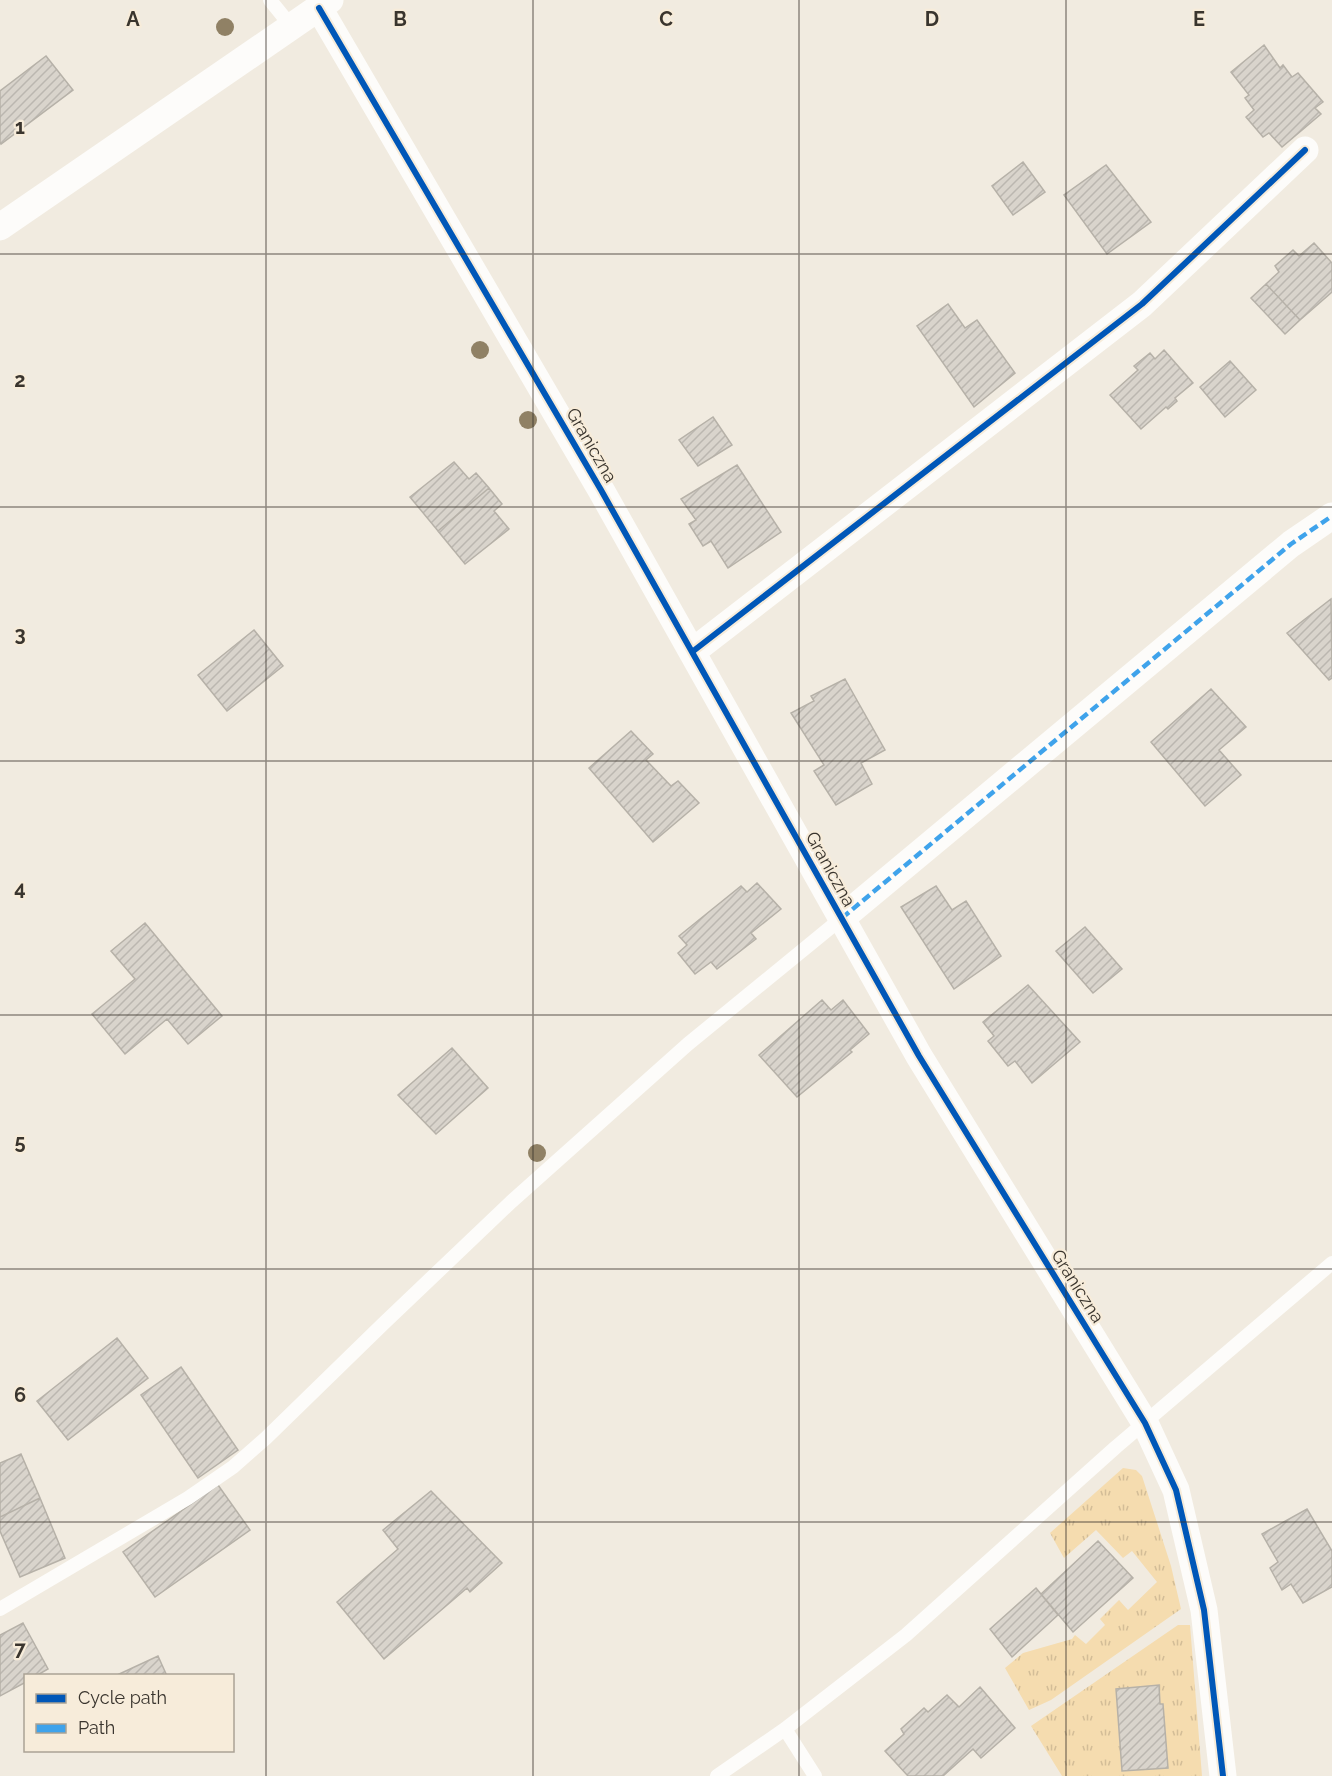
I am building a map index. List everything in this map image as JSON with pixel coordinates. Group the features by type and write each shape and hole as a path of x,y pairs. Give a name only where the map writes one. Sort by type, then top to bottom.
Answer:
{"street":[{"path":"0,227 324,4"},
{"name":"Graniczna","path":"324,4 601,490 919,1056 1145,1423 1176,1490 1204,1610 1222,1776"},
{"path":"692,652 1142,304 1305,150"},
{"path":"842,918 1291,544 1332,516"}],"lane":[{"path":"270,0 291,26"},
{"path":"0,1609 188,1498 233,1467 266,1438 451,1258 538,1179 688,1044 842,918"},
{"path":"717,1776 785,1730 906,1635 1116,1447 1332,1263"},
{"path":"785,1730 815,1776"}],"green space":[{"path":"1123,1468 1136,1470 1142,1476 1171,1566 1181,1609 1051,1700 1029,1710 1005,1668 1023,1653 1072,1639 1075,1635 1086,1644 1105,1625 1100,1619 1119,1600 1128,1610 1157,1582 1132,1551 1123,1558 1096,1530 1064,1558 1050,1533"},
{"path":"1178,1625 1190,1625 1202,1776 1062,1776 1031,1726"}],"building":[{"path":"1264,45 1280,68 1283,65 1292,77 1298,73 1323,102 1315,108 1321,114 1282,147 1269,133 1263,137 1246,117 1254,110 1245,98 1249,95 1231,72"},
{"path":"46,56 73,90 1,144 0,91"},
{"path":"1023,162 1045,192 1013,215 992,186"},
{"path":"1106,165 1151,222 1107,254 1064,195"},
{"path":"1314,243 1332,263 1332,292 1300,320 1266,284 1279,272 1275,266 1293,250 1299,256"},
{"path":"1266,284 1300,320 1285,334 1251,298"},
{"path":"948,304 965,328 977,320 1015,373 974,407 917,326"},
{"path":"1164,350 1193,383 1175,398 1177,401 1168,409 1166,407 1141,429 1110,395 1138,370 1134,366 1150,353 1155,359"},
{"path":"1230,361 1256,390 1225,417 1200,387"},
{"path":"713,417 732,445 698,466 679,440"},
{"path":"454,462 469,479 476,473 489,488 438,531 410,497"},
{"path":"737,465 781,532 728,568 711,541 703,546 689,524 696,520 681,499"},
{"path":"489,488 502,504 494,511 509,529 465,564 438,531"},
{"path":"1331,599 1332,678 1329,680 1287,633"},
{"path":"254,630 283,666 227,711 198,675"},
{"path":"845,679 885,750 861,763 872,784 836,805 814,771 824,765 791,713 814,701 811,696"},
{"path":"1211,689 1246,727 1219,750 1241,775 1205,806 1151,742"},
{"path":"631,731 653,754 646,760 671,786 678,781 699,803 653,842 589,768"},
{"path":"757,883 781,909 751,933 756,939 717,969 711,962 695,974 678,953 687,945 679,936 741,886 747,892"},
{"path":"936,886 952,910 966,901 1001,956 954,989 901,907"},
{"path":"145,923 222,1016 188,1044 167,1019 125,1054 92,1014 135,979 111,951"},
{"path":"1085,927 1122,969 1093,993 1056,951"},
{"path":"1028,985 1080,1042 1032,1083 1015,1061 1008,1066 988,1041 994,1036 983,1022"},
{"path":"822,1000 831,1010 843,1000 869,1034 850,1050 852,1052 797,1097 759,1055"},
{"path":"452,1048 488,1088 436,1134 398,1095"},
{"path":"117,1338 148,1378 68,1440 37,1401"},
{"path":"181,1367 238,1450 198,1478 141,1395"},
{"path":"21,1454 40,1498 0,1517 0,1463"},
{"path":"218,1485 250,1530 155,1597 123,1552"},
{"path":"431,1491 502,1563 470,1592 467,1588 384,1659 337,1602 398,1549 383,1530"},
{"path":"40,1498 65,1558 20,1577 0,1531 0,1517"},
{"path":"1307,1509 1332,1551 1332,1587 1303,1603 1291,1584 1282,1590 1270,1568 1278,1562 1262,1534"},
{"path":"1098,1541 1133,1578 1073,1632 1041,1594"},
{"path":"1036,1588 1058,1615 1012,1657 990,1629"},
{"path":"23,1623 48,1669 39,1674 24,1674 24,1683 0,1696 0,1635"},
{"path":"158,1656 166,1674 119,1674"},
{"path":"1159,1685 1160,1704 1163,1704 1168,1768 1122,1771 1116,1689"},
{"path":"980,1687 1015,1728 981,1758 973,1749 943,1776 908,1776 885,1751 904,1734 901,1729 924,1708 928,1712 947,1695 959,1707"}],"marked path":[{"path":"842,918 1291,544 1332,516"}],"cycle path":[{"path":"319,8 601,490 919,1056 1145,1423 1176,1490 1204,1610 1223,1776"},
{"path":"692,652 1142,304 1305,150"}]}
